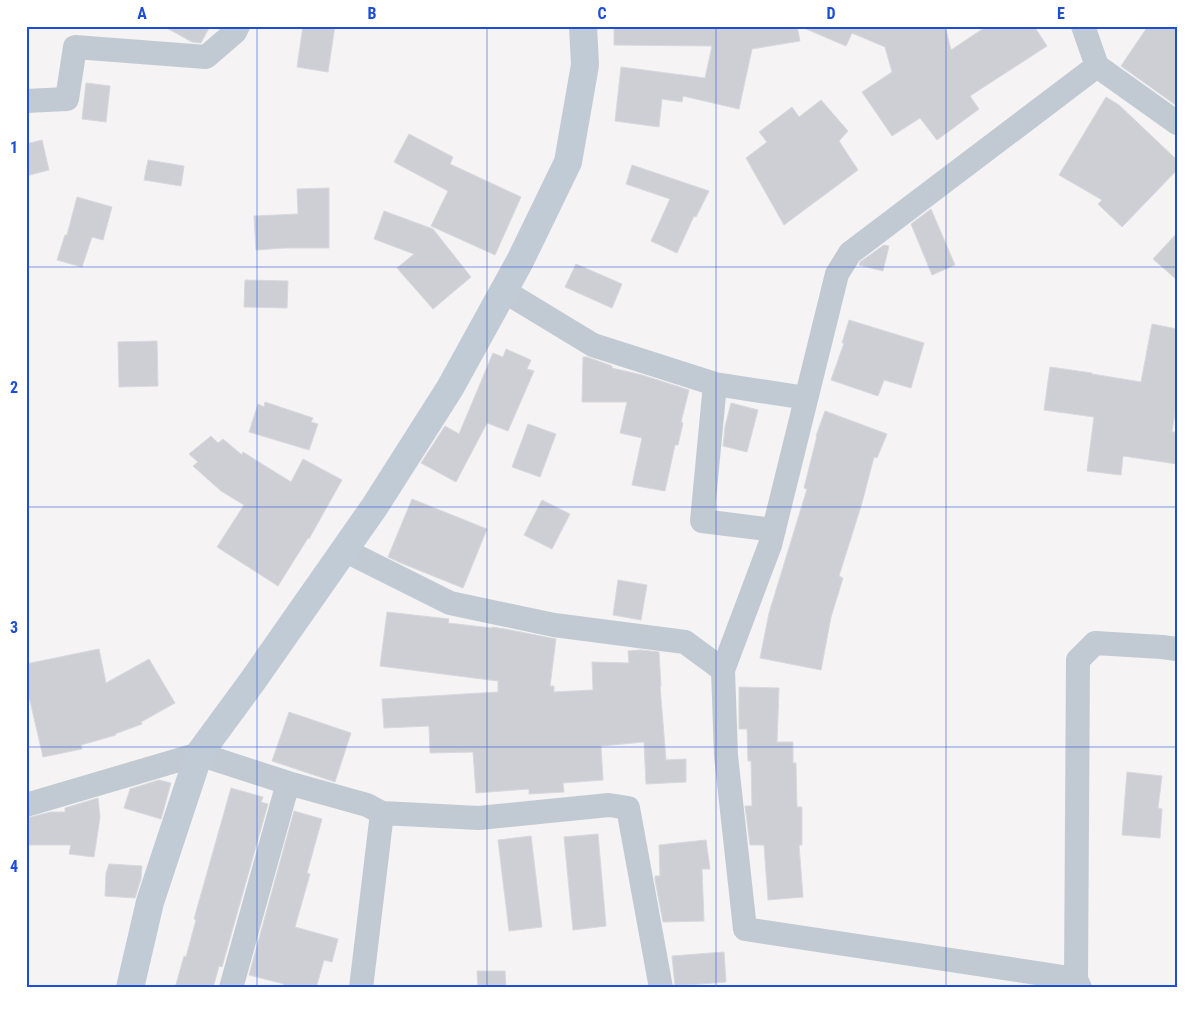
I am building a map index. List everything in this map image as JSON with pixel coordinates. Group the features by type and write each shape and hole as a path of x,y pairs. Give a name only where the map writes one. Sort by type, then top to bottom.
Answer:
{"street":[{"path":"26,101 67,99 75,47 206,57 235,32 238,26"},
{"path":"130,988 150,902 199,754 375,506 450,388 520,261 568,162 585,64 583,26"},
{"path":"1083,26 1097,66 1177,123"},
{"path":"1097,66 850,254 837,274 770,545 723,670 726,756 745,929 1078,984 1078,660 1095,643 1177,649"},
{"path":"504,291 594,345 715,384 806,398"},
{"path":"715,384 702,521 774,530"},
{"path":"344,550 450,603 554,625 685,642 723,670"},
{"path":"26,805 199,754 288,783 367,805 382,813 479,818 609,805 628,808 661,988"},
{"path":"237,986 288,783"},
{"path":"361,988 382,813"}],"building":[{"path":"163,26 210,26 201,43 192,42"},
{"path":"303,26 335,26 328,72 297,67"},
{"path":"614,26 797,26 800,41 752,49 739,109 683,96 682,102 662,99 659,127 615,121 621,67 705,78 712,46 614,45"},
{"path":"799,26 945,26 951,50 987,26 1034,26 1047,46 970,96 979,109 937,140 920,118 892,136 862,92 892,72 885,47 852,33 846,46"},
{"path":"1148,26 1177,26 1177,106 1121,66"},
{"path":"86,83 110,86 106,122 82,119"},
{"path":"1106,97 1119,105 1177,160 1177,170 1122,227 1098,204 1102,200 1059,175"},
{"path":"821,100 848,131 839,141 858,170 784,225 746,158 767,142 759,132 792,107 799,117"},
{"path":"409,134 453,157 450,164 521,197 495,255 431,226 448,191 394,162"},
{"path":"42,140 49,170 26,176 26,144"},
{"path":"148,160 184,166 181,186 144,180"},
{"path":"632,165 709,191 696,217 694,216 677,253 651,241 670,199 626,184"},
{"path":"329,188 329,248 256,250 254,216 298,214 297,189"},
{"path":"77,197 112,207 103,240 92,237 82,267 57,260 65,235 67,235"},
{"path":"931,209 955,265 932,275 911,224"},
{"path":"384,211 433,229 471,277 433,309 397,268 414,254 374,239"},
{"path":"1177,233 1177,280 1153,259"},
{"path":"884,245 889,246 883,271 859,265 860,262"},
{"path":"576,264 622,284 612,308 565,287"},
{"path":"245,280 288,281 287,308 244,307"},
{"path":"849,320 924,343 911,388 884,380 878,396 831,380 844,343 842,343"},
{"path":"1152,324 1177,329 1177,400 1172,432 1177,432 1177,464 1123,456 1121,475 1087,471 1094,417 1044,410 1050,367 1141,382"},
{"path":"157,341 158,386 119,387 118,342"},
{"path":"506,349 531,360 527,369 534,371 508,431 487,423 456,482 421,463 445,426 459,434 493,353 503,357"},
{"path":"583,357 612,366 612,368 642,375 689,390 681,422 683,423 678,445 675,445 665,491 632,485 642,438 620,433 627,402 582,402"},
{"path":"265,402 313,418 311,422 318,424 309,450 249,432 258,404 264,407"},
{"path":"731,403 758,410 747,452 723,446 725,427"},
{"path":"825,411 887,434 877,458 874,457 839,576 843,578 831,617 821,670 760,658 769,613 807,489 804,488 816,436"},
{"path":"528,424 556,434 540,477 512,467"},
{"path":"211,436 218,443 223,439 242,455 243,452 291,482 303,459 342,480 309,539 278,586 217,547 244,505 221,491 193,466 198,462 189,454"},
{"path":"412,499 487,529 463,588 388,557"},
{"path":"542,500 570,514 552,549 524,535"},
{"path":"618,580 647,585 641,620 613,615"},
{"path":"387,612 449,619 448,623 492,627 556,639 550,686 554,686 554,692 593,690 592,662 629,663 628,651 659,652 666,760 686,759 686,782 646,784 644,742 601,746 603,780 563,783 564,792 529,794 529,789 476,793 473,752 430,753 429,726 384,728 382,699 498,692 498,681 380,666"},
{"path":"99,649 106,683 149,659 175,703 141,722 142,724 116,735 81,745 82,749 43,757 28,692 26,692 26,664"},
{"path":"739,687 779,688 777,742 793,742 793,763 796,763 797,807 802,807 802,845 799,845 803,897 768,900 764,845 750,845 745,806 752,806 751,761 748,761 747,729 739,729"},
{"path":"289,712 351,733 335,782 272,761"},
{"path":"1127,772 1162,776 1158,808 1162,809 1160,838 1122,835"},
{"path":"159,780 171,783 161,819 124,808 130,789"},
{"path":"231,788 263,797 261,802 268,804 222,967 219,966 213,988 175,988 184,956 186,957 196,920 194,919"},
{"path":"98,798 100,817 94,857 69,854 71,845 27,845 27,818 51,812 65,812 65,808"},
{"path":"294,811 322,819 307,873 310,874 295,927 338,939 332,962 324,960 316,988 283,988 284,984 249,975"},
{"path":"598,834 606,926 573,930 564,837"},
{"path":"531,836 542,927 509,931 498,840"},
{"path":"706,840 710,869 702,869 704,921 663,922 655,880 655,876 660,876 659,845"},
{"path":"109,864 142,866 141,879 135,898 105,896 106,873"},
{"path":"724,952 726,982 675,986 672,956"},
{"path":"477,971 505,971 506,988 478,988"}]}
